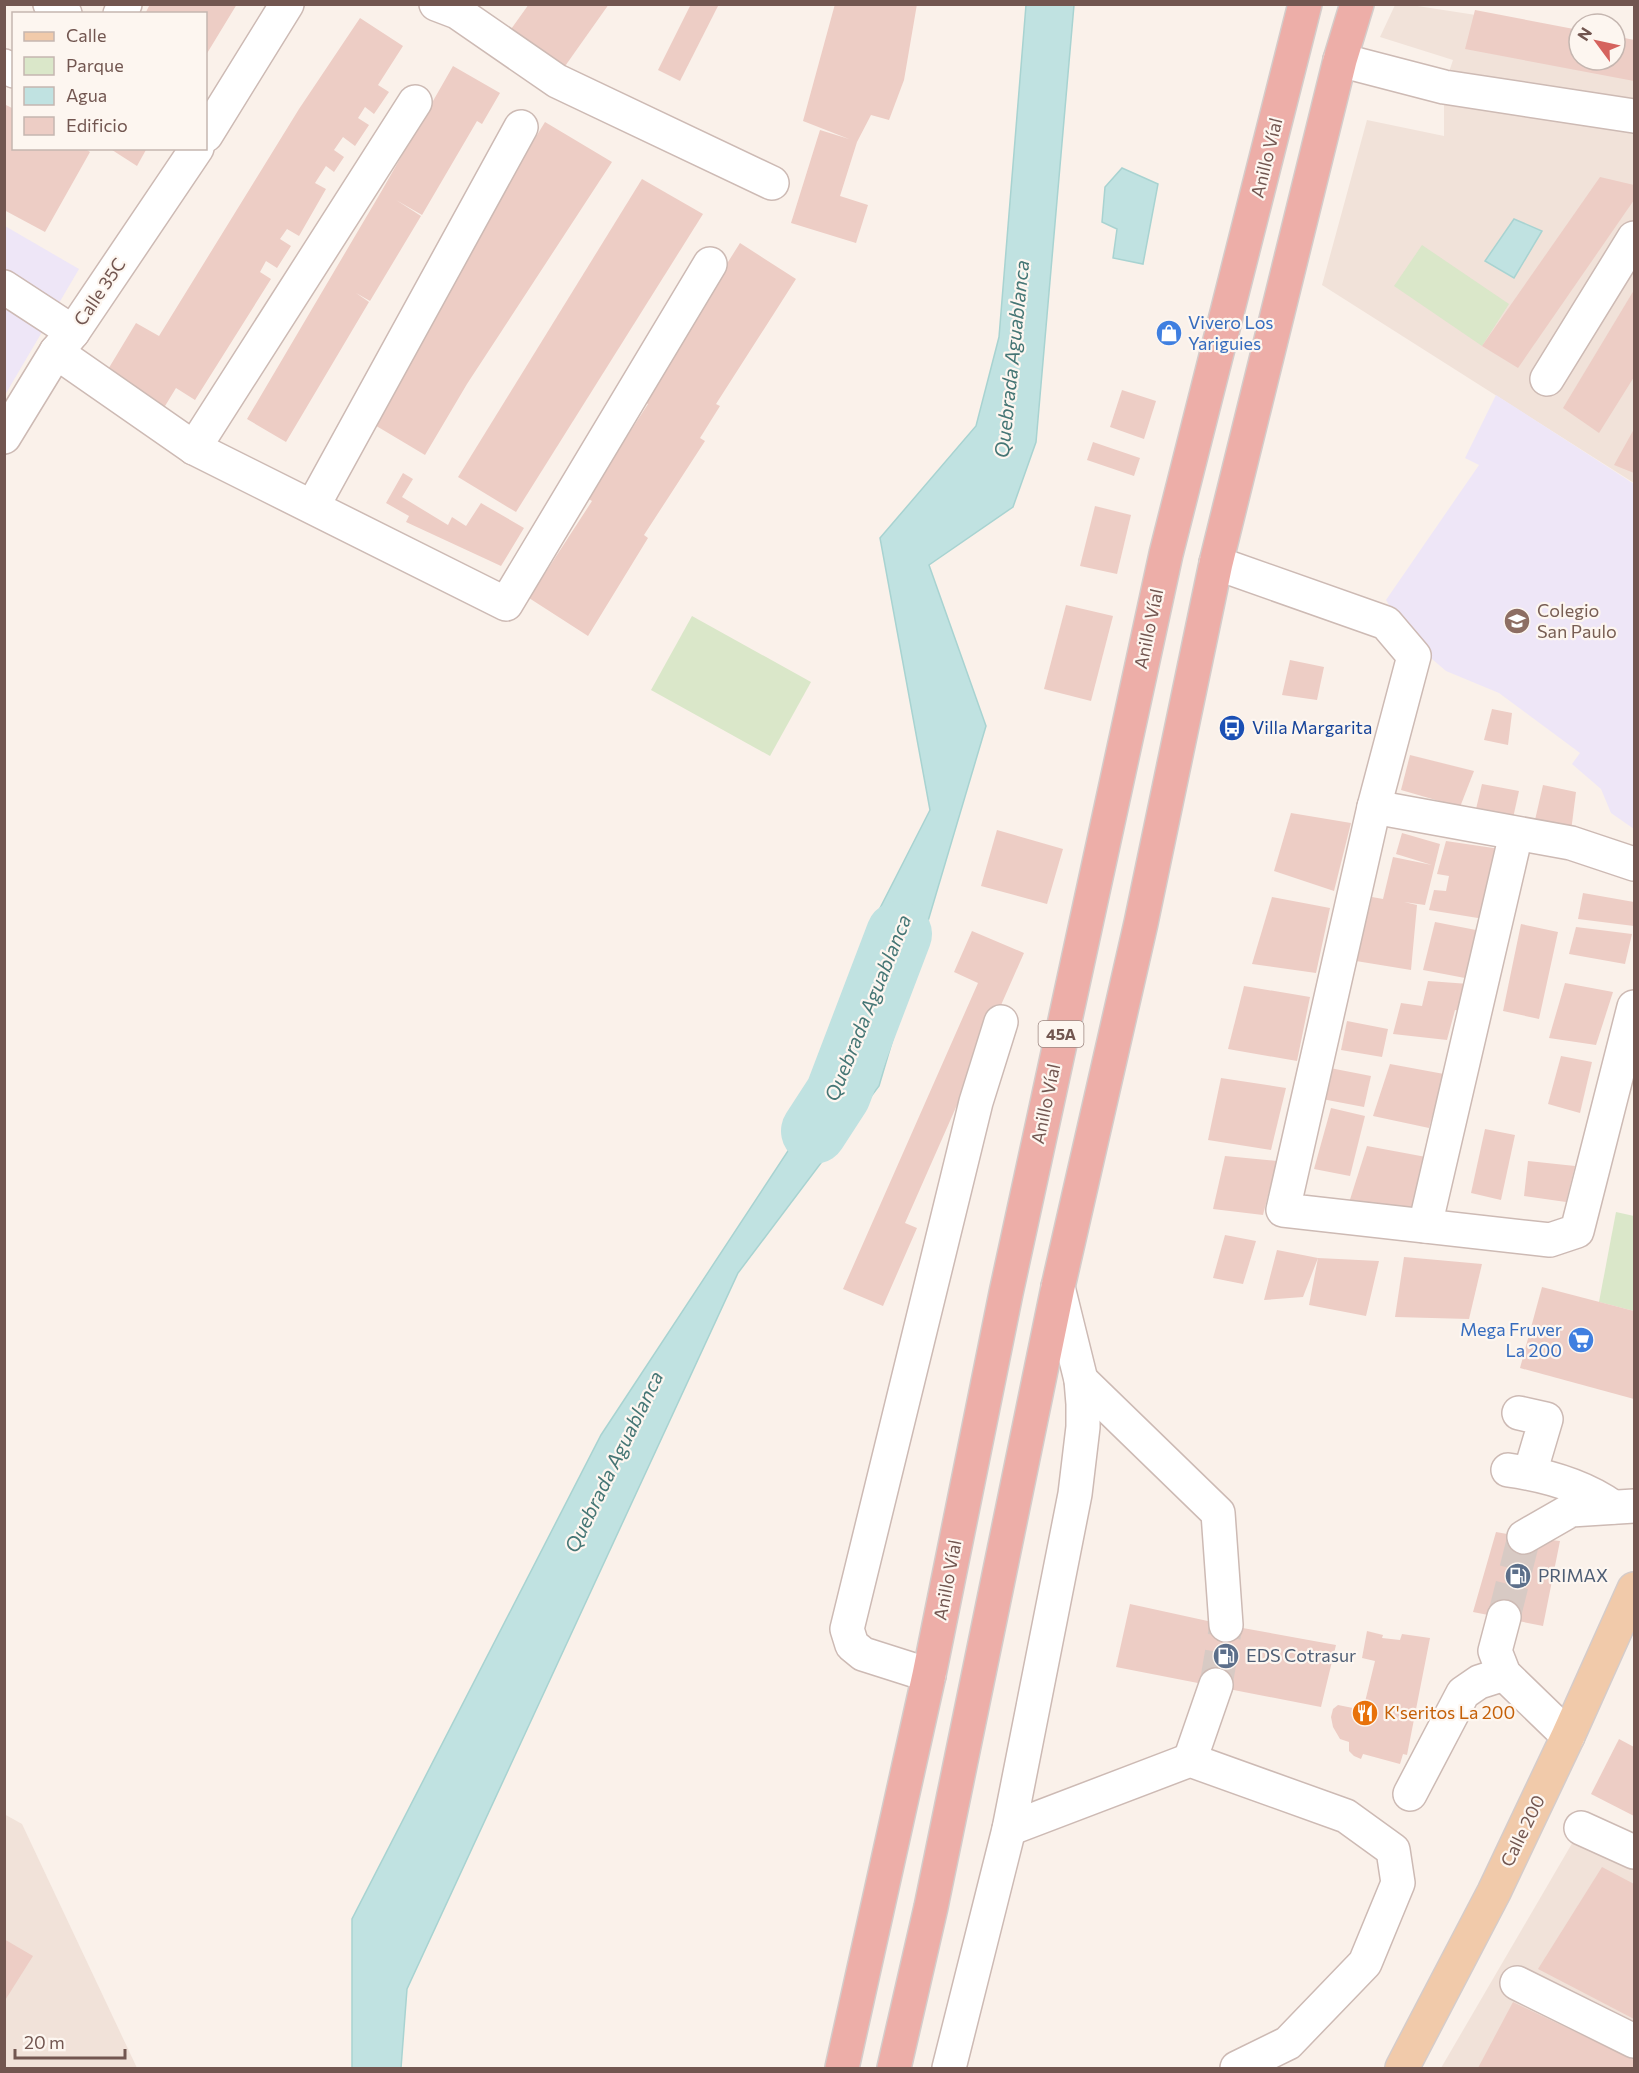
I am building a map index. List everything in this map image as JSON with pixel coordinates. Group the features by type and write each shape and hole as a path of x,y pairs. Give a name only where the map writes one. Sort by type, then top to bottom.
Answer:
{"highway":[{"name":"Anillo Víal","path":"842,2068 930,1675 1008,1281 1166,554 1305,4"},
{"path":"894,2068 931,1907 1059,1287 1143,911 1216,563 1340,60 1357,4"}],"main road":[{"name":"Calle 200","path":"1402,2068 1494,1892 1635,1589"}],"street":[{"path":"207,133 287,4"},
{"path":"453,7 557,81 772,183"},
{"path":"1340,60 1444,87 1635,116"},
{"path":"194,448 415,102"},
{"path":"313,506 521,126"},
{"name":"Calle 35C","path":"4,437 64,342 196,150"},
{"path":"1547,379 1635,238"},
{"path":"6,290 64,342 194,448 506,604 710,264"},
{"path":"1216,563 1386,623 1414,656 1374,807 1283,1210 1550,1240 1577,1231 1635,1007"},
{"path":"1374,807 1571,843 1635,864"},
{"path":"1425,1226 1516,834"},
{"path":"930,1675 864,1654 852,1645 847,1629 976,1102 1001,1022"},
{"path":"949,2068 1009,1829 1075,1494 1083,1427 1081,1380 1059,1287"},
{"path":"1081,1380 1218,1513 1226,1625"},
{"path":"1519,1413 1546,1419 1519,1471 1570,1484 1624,1506"},
{"path":"1524,1537 1571,1510 1624,1506"},
{"path":"1504,1617 1495,1651 1504,1674 1568,1737"},
{"path":"1410,1794 1463,1693 1479,1682 1504,1674"},
{"path":"1190,1760 1216,1685"},
{"path":"1009,1829 1190,1760 1346,1816 1394,1850 1398,1883 1365,1963 1288,2043 1237,2068"},
{"path":"1581,1828 1635,1852"},
{"path":"1517,1983 1635,2041"}],"shaded area":[{"path":"1395,5 1411,5 1567,29 1567,72 1627,72 1627,39 1634,40 1634,483 1322,285 1367,120 1444,136 1444,87 1453,60 1380,37"},
{"path":"5,226 79,269 5,395"},
{"name":"Colegio San Paulo","path":"1496,395 1634,484 1634,829 1611,813 1601,789 1572,764 1580,753 1499,693 1446,671 1411,641 1386,600 1479,465 1465,458"},
{"path":"4,1814 22,1824 137,2068 5,2068"},
{"path":"1581,1828 1634,1851 1634,2068 1441,2068"}],"green space":[{"path":"1422,245 1509,304 1482,346 1394,286"},
{"path":"692,616 811,682 770,756 651,690"},
{"path":"1616,1212 1634,1216 1634,1311 1599,1302"}],"water":[{"path":"1026,5 1074,5 1036,442 1013,507 929,565 986,726 879,1086 738,1273 407,1989 401,2068 352,2068 352,1919 601,1435 865,1034 874,920 930,810 880,538 976,426 999,337"},
{"path":"1122,168 1158,184 1143,264 1113,258 1117,229 1102,222 1105,187"},
{"path":"1514,219 1542,231 1514,278 1485,261"}],"building":[{"path":"150,4 237,4 207,53 207,12 146,12"},
{"path":"529,4 609,4 563,69 509,32"},
{"path":"691,4 719,4 680,81 658,70"},
{"path":"835,4 917,4 904,80 889,120 871,115 857,142 840,196 868,205 856,243 791,223 820,130 849,139 803,121"},
{"path":"1475,10 1567,28 1567,68 1465,49"},
{"path":"360,18 403,46 378,85 389,92 374,114 365,107 358,118 369,125 355,146 343,137 334,150 344,157 334,172 326,166 315,183 326,189 299,236 287,229 280,239 291,246 277,268 266,261 260,272 271,279 195,400 176,388 162,411 104,376 136,323 159,336 299,109"},
{"path":"1627,39 1634,40 1634,81 1586,72 1627,72"},
{"path":"453,66 500,93 482,124 477,121 422,215 396,200 421,216 370,301 356,293 369,302 286,442 247,419"},
{"path":"4,104 12,108 12,150 87,150 90,152 45,232 4,210"},
{"path":"545,122 612,162 467,384 425,455 363,418"},
{"path":"112,150 146,150 137,166"},
{"path":"1600,177 1634,185 1634,200 1518,368 1482,346"},
{"path":"642,179 703,214 516,512 458,477"},
{"path":"740,243 796,279 716,404 720,406 700,438 705,441 644,535 648,538 588,636 529,598 592,501 587,498 648,404 644,402 684,340 680,338"},
{"path":"1634,290 1634,377 1599,433 1563,408"},
{"path":"1122,390 1156,401 1144,439 1110,427"},
{"path":"1634,429 1634,473 1614,465"},
{"path":"1093,442 1140,458 1134,476 1087,460"},
{"path":"403,473 413,479 402,497 448,525 452,517 466,526 481,503 524,528 501,566 406,522 409,516 386,503"},
{"path":"1095,506 1131,515 1117,574 1080,566"},
{"path":"1066,605 1113,616 1091,701 1044,689"},
{"path":"1290,660 1324,667 1317,700 1282,695"},
{"path":"1492,709 1512,713 1508,745 1484,740"},
{"path":"1410,755 1474,771 1460,807 1401,790"},
{"path":"1482,784 1519,791 1513,818 1476,809"},
{"path":"1543,785 1576,792 1571,831 1535,820"},
{"path":"1291,813 1351,823 1334,891 1274,871"},
{"path":"997,830 1063,849 1047,904 981,886"},
{"path":"1402,833 1440,844 1425,905 1404,902 1417,905 1411,970 1356,961 1372,897 1383,899 1393,857 1432,865 1396,854"},
{"path":"1446,841 1500,849 1484,919 1429,910 1434,890 1446,891 1449,876 1437,874"},
{"path":"1583,893 1634,902 1634,926 1578,919"},
{"path":"1272,897 1330,908 1316,973 1252,964"},
{"path":"1435,922 1476,930 1465,978 1423,970"},
{"path":"1521,924 1558,932 1539,1019 1503,1011"},
{"path":"1576,927 1632,934 1625,964 1569,954"},
{"path":"972,931 1024,953 905,1223 917,1228 883,1306 843,1289 978,983 954,972"},
{"path":"1428,981 1469,984 1463,1011 1455,1010 1447,1040 1393,1034 1401,1003 1422,1006"},
{"path":"1565,983 1613,992 1596,1045 1549,1038"},
{"path":"1244,986 1310,997 1297,1061 1228,1049"},
{"path":"1347,1021 1388,1029 1382,1057 1341,1050"},
{"path":"1561,1056 1592,1062 1580,1113 1548,1104"},
{"path":"1390,1064 1444,1074 1429,1128 1373,1116"},
{"path":"1330,1068 1371,1076 1364,1107 1322,1099"},
{"path":"1221,1078 1286,1088 1271,1150 1208,1140"},
{"path":"1331,1108 1365,1116 1350,1176 1314,1169"},
{"path":"1485,1129 1515,1135 1501,1200 1471,1193"},
{"path":"1367,1146 1426,1157 1411,1216 1347,1209"},
{"path":"1225,1156 1277,1161 1263,1215 1213,1209"},
{"path":"1528,1161 1575,1166 1566,1202 1524,1196"},
{"path":"1225,1235 1256,1241 1243,1284 1213,1278"},
{"path":"1277,1250 1318,1258 1303,1297 1264,1300"},
{"path":"1404,1257 1482,1264 1469,1319 1395,1317"},
{"path":"1318,1258 1379,1261 1366,1316 1309,1305"},
{"name":"Mega Fruver La 200","path":"1542,1287 1634,1311 1634,1399 1520,1368"},
{"name":"PRIMAX","path":"1496,1532 1560,1541 1543,1626 1473,1612"},
{"name":"EDS Cotrasur","path":"1130,1604 1226,1625 1336,1645 1321,1707 1116,1667"},
{"name":"K'seritos La 200","path":"1367,1631 1383,1635 1382,1638 1400,1640 1402,1634 1430,1638 1407,1755 1403,1754 1400,1764 1363,1754 1361,1759 1354,1756 1349,1751 1349,1742 1340,1739 1333,1727 1331,1717 1333,1709 1338,1705 1363,1710 1375,1661 1362,1658"},
{"path":"1619,1739 1634,1747 1634,1816 1591,1794"},
{"path":"1602,1867 1634,1884 1634,2019 1538,1969"},
{"path":"4,1939 33,1956 4,2002"},
{"path":"1513,2002 1634,2060 1634,2068 1478,2068"}],"waterway":[{"name":"Quebrada Aguablanca","path":"814,1131 838,1094 899,934"}],"tunnel":[{"path":"1504,1617 1524,1537"},
{"path":"1216,1685 1226,1625"}],"place":[{"name":"Vivero Los Yariguies","path":"1169,333"},
{"name":"Colegio San Paulo","path":"1517,621"},
{"name":"Villa Margarita","path":"1232,728"},
{"name":"Mega Fruver La 200","path":"1581,1340"},
{"name":"PRIMAX","path":"1518,1576"},
{"name":"EDS Cotrasur","path":"1226,1656"},
{"name":"K'seritos La 200","path":"1365,1713"}]}
